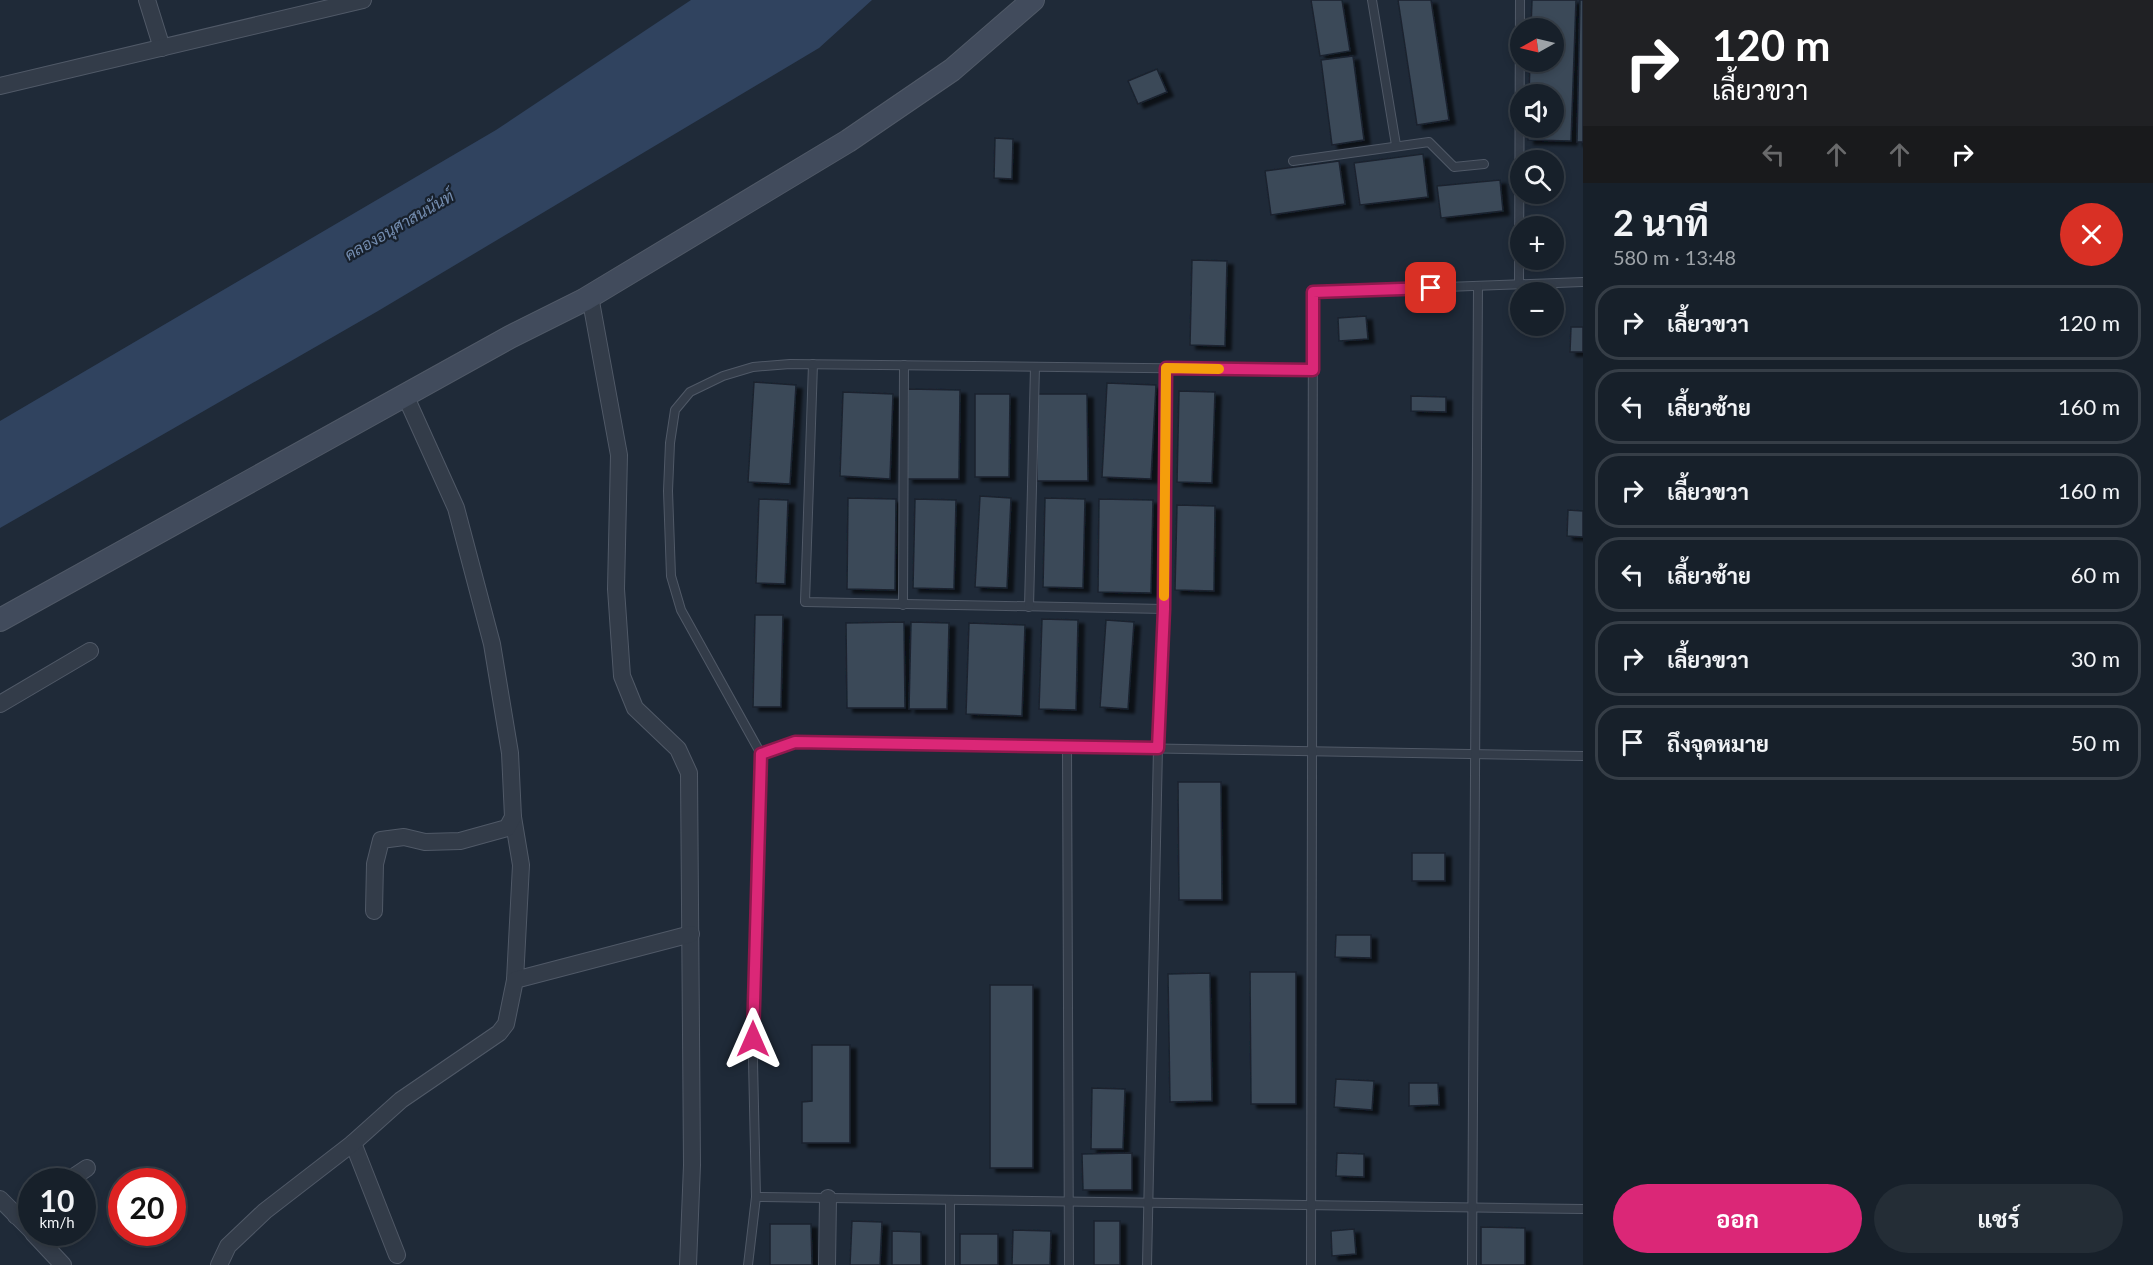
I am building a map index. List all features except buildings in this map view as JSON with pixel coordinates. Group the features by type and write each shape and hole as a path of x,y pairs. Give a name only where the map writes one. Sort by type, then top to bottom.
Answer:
{"main road":[{"path":"0,620 510,337 590,296 848,141 952,70 1033,0"}],"street":[{"path":"147,0 162,48"},
{"path":"0,86 363,0"},
{"path":"590,296 619,455 616,589 622,676 635,708 678,749 689,772 692,1165 688,1265"},
{"path":"219,1265 228,1246 265,1211 352,1143 401,1100 500,1033 506,1024 515,980 520,865 513,817 510,753 492,644 456,508 405,395"},
{"path":"0,704 90,651"},
{"path":"374,911 375,864 381,840 404,837 425,842 460,841 507,828 513,817"},
{"path":"515,980 691,934"},
{"path":"352,1143 397,1255"},
{"path":"827,1265 828,1198"},
{"path":"0,1199 16,1216"},
{"path":"45,1246 63,1265"}],"lane":[{"path":"1372,0 1396,145"},
{"path":"1519,282 1520,0"},
{"path":"1293,161 1429,142 1454,167 1484,164"},
{"path":"1564,283 1583,282"},
{"path":"1311,1265 1313,292 1510,284"},
{"path":"1472,1265 1478,286"},
{"path":"748,1265 756,1197 752,1016 761,754 681,610 671,576 668,491 670,443 675,410 690,393 723,376 753,367 790,364 1313,370"},
{"path":"813,364 805,602 1164,609"},
{"path":"903,605 904,365"},
{"path":"1029,607 1035,367"},
{"path":"1147,1265 1158,748 1164,609 1166,368"},
{"path":"761,754 795,742 1583,756"},
{"path":"1067,747 1069,1265"},
{"path":"756,1197 1583,1209"},
{"path":"950,1200 950,1265"}],"water":[{"name":"คลองอนุศาสนนันท์","path":"691,0 872,0 819,48 378,311 0,528 0,421 496,130"}],"slow traffic":[{"path":"1164,596 1166,368 1219,369"}],"route":[{"path":"753,1039 761,754 795,742 1158,748 1164,609 1166,368 1313,370 1313,292 1431,288"}]}
